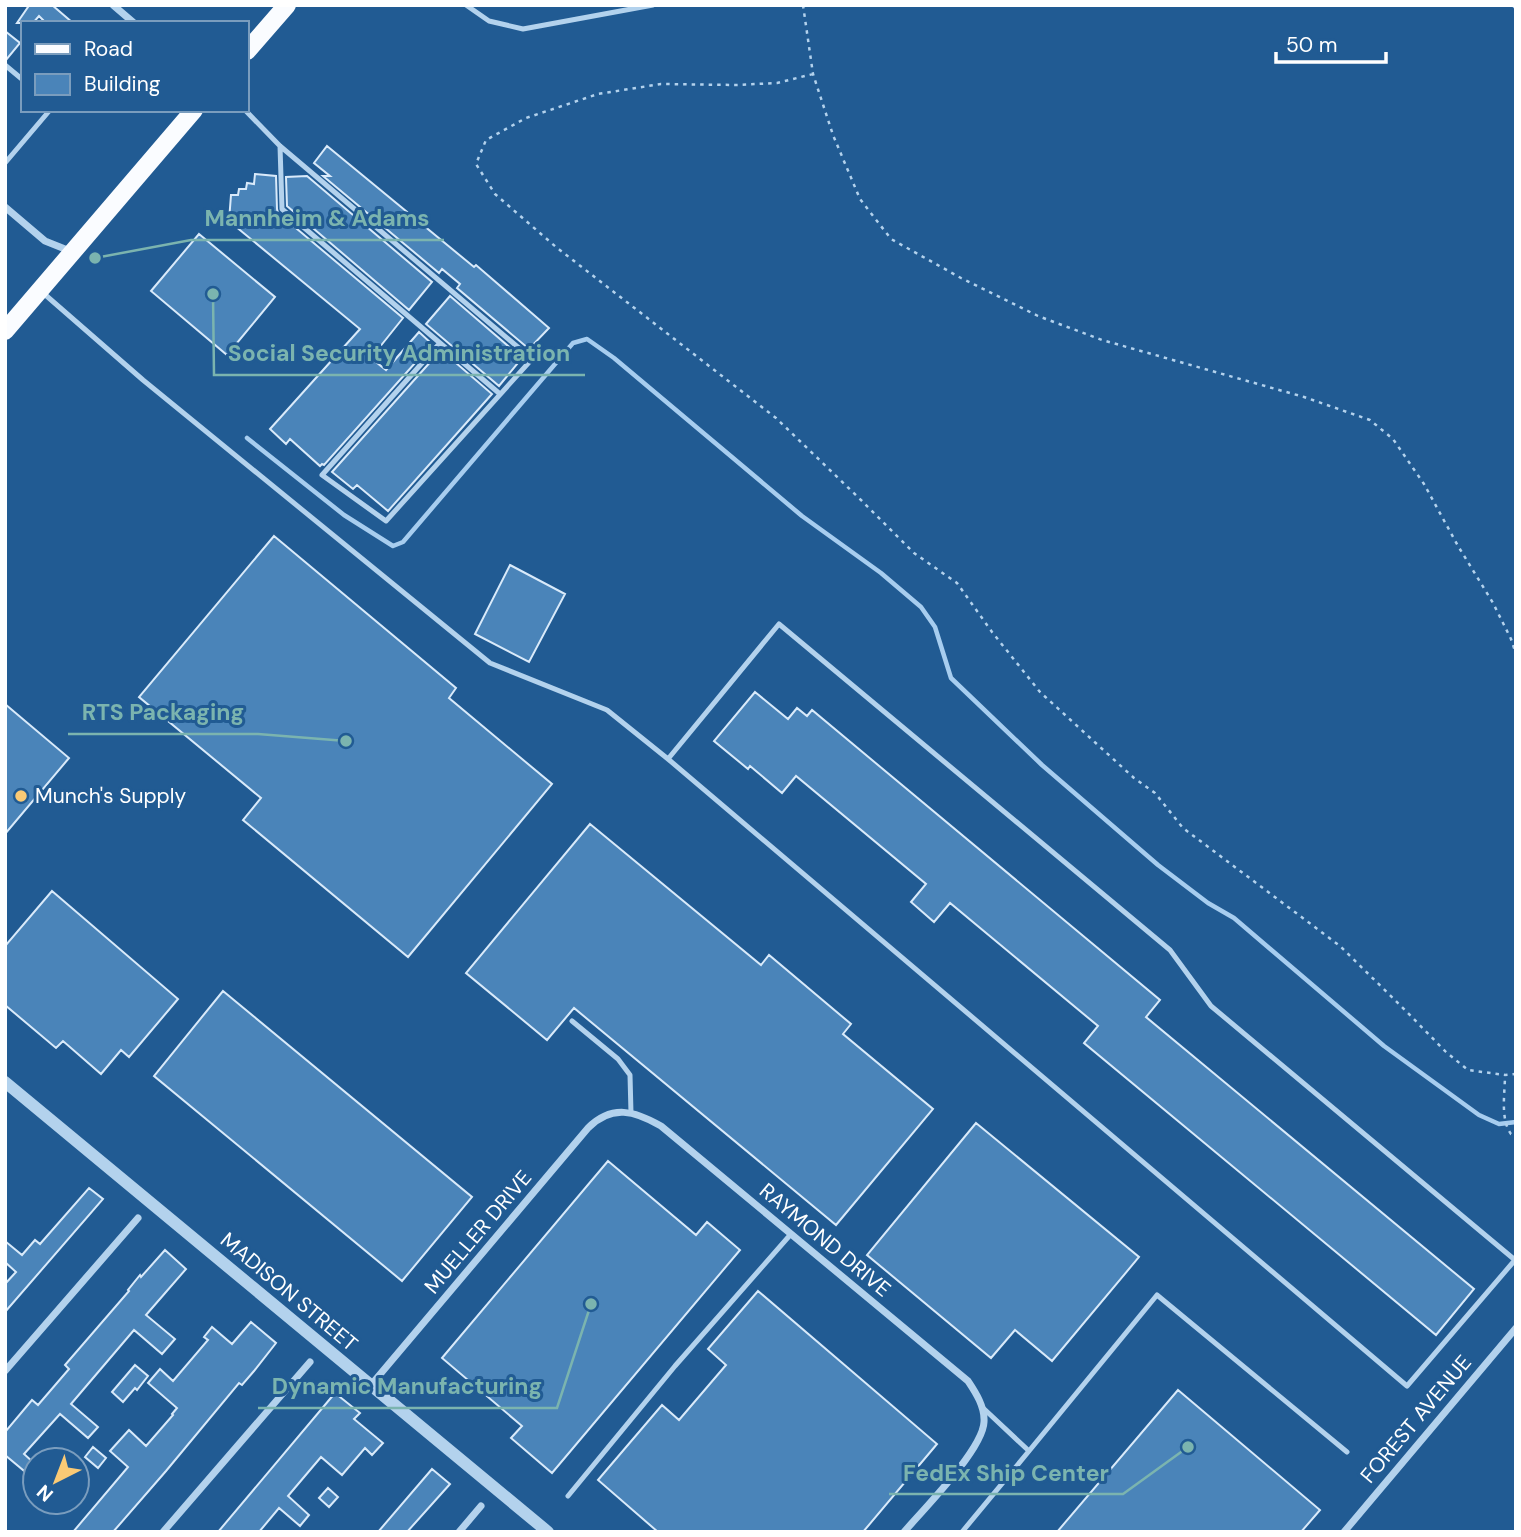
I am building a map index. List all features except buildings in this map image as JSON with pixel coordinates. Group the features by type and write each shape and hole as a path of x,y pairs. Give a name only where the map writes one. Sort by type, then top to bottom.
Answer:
{"main road":[{"path":"248,50 287,5"},
{"path":"5,331 192,112"}],"street":[{"path":"113,5 124,9 128,21"},
{"path":"5,207 45,241 72,252"},
{"name":"MADISON STREET","path":"5,1082 548,1532"},
{"name":"RAYMOND DRIVE","path":"619,1112 647,1118 661,1126 968,1381 977,1393 984,1421 981,1435 966,1460 904,1532"},
{"name":"MUELLER DRIVE","path":"371,1385 597,1119 619,1112"},
{"path":"5,1371 138,1218"},
{"name":"FOREST AVENUE","path":"1344,1532 1516,1328"},
{"path":"163,1532 310,1362"},
{"path":"459,1532 481,1506"}],"lane":[{"path":"466,5 489,21 523,29 653,5"},
{"path":"5,65 21,78"},
{"path":"5,163 48,112"},
{"path":"247,112 280,146 532,359 386,521 322,475 440,343"},
{"path":"280,146 282,209 500,394"},
{"path":"40,290 143,380 491,663 607,710 1407,1385 1515,1260 1211,1006 1170,950 779,624 668,759"},
{"path":"572,1021 618,1059 630,1075 631,1113"},
{"path":"568,1496 675,1366 791,1234"},
{"path":"962,1532 1157,1295 1347,1452"},
{"path":"982,1407 1029,1451"}],"path":[{"path":"803,5 813,74 833,135 860,199 891,239 1038,316 1102,340 1304,397 1370,420 1393,439 1424,484 1493,603 1516,654"},
{"path":"813,74 777,83 661,84 598,94 526,118 486,140 476,164 495,194 556,247 776,418 914,553 957,583 1040,692 1134,778 1155,793 1183,828 1340,946 1446,1052 1468,1070 1516,1074"},
{"path":"1511,639 1516,634"},
{"path":"1505,1075 1507,1129 1516,1135"}],"waterway":[{"path":"247,438 344,515 393,546 403,542 573,343 587,339 614,358 802,516 881,573 921,607 935,627 951,678 1042,765 1158,865 1208,903 1234,918 1384,1046 1479,1115 1499,1124 1516,1122"}],"place":[{"name":"Mannheim & Adams","path":"95,258"},
{"name":"Social Security Administration","path":"213,294"},
{"name":"RTS Packaging","path":"346,741"},
{"name":"Munch's Supply","path":"21,796"},
{"name":"Dynamic Manufacturing","path":"591,1304"},
{"name":"FedEx Ship Center","path":"1188,1447"}]}
